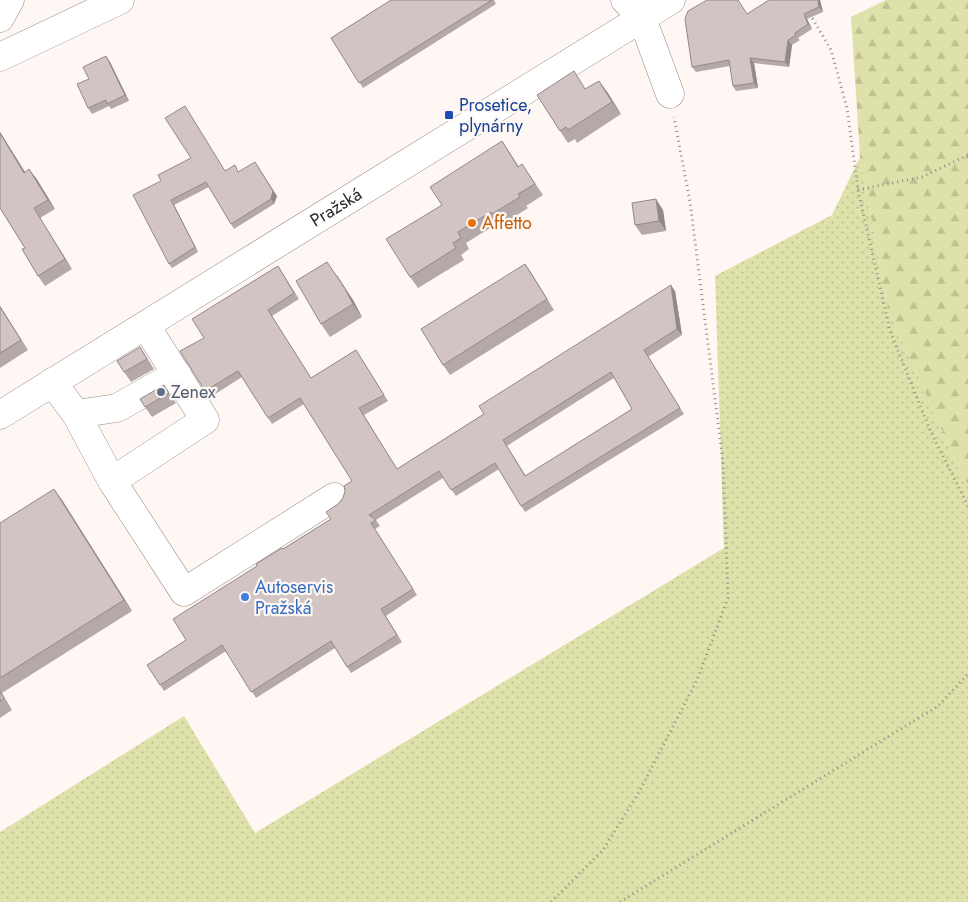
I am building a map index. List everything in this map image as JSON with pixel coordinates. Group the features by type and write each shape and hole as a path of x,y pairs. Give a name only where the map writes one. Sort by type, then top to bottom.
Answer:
{"street":[{"path":"0,18 10,0"},
{"path":"0,57 120,0"},
{"name":"Pražská","path":"0,415 146,326 316,218 634,9 671,0"},
{"path":"634,9 670,94"},
{"path":"112,481 205,420 146,326"},
{"path":"76,414 117,408 177,374"},
{"path":"52,382 76,414 112,481 184,592 334,497"}],"path":[{"path":"809,12 831,50 847,108 858,190 890,331 930,430 968,506"},
{"path":"551,902 603,850 639,792 697,680 728,598 723,462 690,202 670,94"},
{"path":"858,190 922,178 968,155"},
{"path":"620,902 938,706 968,674"}],"green space":[{"path":"886,0 968,0 968,483 964,481 888,308 860,157 851,17"},
{"path":"860,157 888,308 964,481 968,483 968,902 0,902 0,832 184,716 255,833 724,548 715,276 832,215"}],"building":[{"path":"391,0 492,0 359,83 331,38"},
{"path":"707,0 738,0 747,14 769,0 818,0 819,7 804,14 808,24 788,40 785,62 750,58 754,83 733,86 729,60 692,67 685,19 688,11"},
{"path":"106,56 125,95 107,104 106,100 88,108 77,84 89,79 83,67"},
{"path":"574,71 585,89 599,81 612,102 568,130 566,127 560,131 537,95"},
{"path":"185,106 225,171 235,165 238,172 255,162 273,191 271,199 231,224 206,182 171,200 195,247 169,264 133,195 161,181 158,175 191,158 165,118"},
{"path":"0,133 24,173 29,169 48,200 34,208 65,259 38,276 22,249 25,248 0,208"},
{"path":"502,141 518,167 522,164 535,184 518,194 520,197 458,232 461,238 453,243 456,248 410,277 386,239 442,205 430,187"},
{"path":"656,199 659,221 635,225 632,203"},
{"path":"327,262 353,304 321,324 296,281"},
{"path":"525,264 547,299 443,365 421,329"},
{"path":"278,266 294,293 268,310 311,378 356,350 384,395 359,408 397,469 484,414 479,406 671,285 677,329 644,350 680,408 521,506 495,463 451,490 439,471 369,515 376,520 371,523 413,589 381,609 397,635 347,667 331,641 251,692 222,645 160,685 147,665 186,640 173,619 257,566 256,564 331,519 326,512 338,504 343,498 344,486 352,481 300,398 268,418 238,371 205,391 180,351 204,338 192,319","holes":["611,372 632,409 525,476 503,440"]},
{"path":"0,307 21,340 0,353"},
{"path":"140,347 147,359 124,372 117,361"},
{"path":"164,385 169,393 145,407 140,399"},
{"path":"54,489 124,600 0,678 0,523"},
{"path":"0,691 4,698 0,701"}],"place":[{"name":"Prosetice, plynárny","path":"449,115"},
{"name":"Affetto","path":"472,223"},
{"name":"Zenex","path":"161,392"},
{"name":"Autoservis Pražská","path":"245,597"}]}
